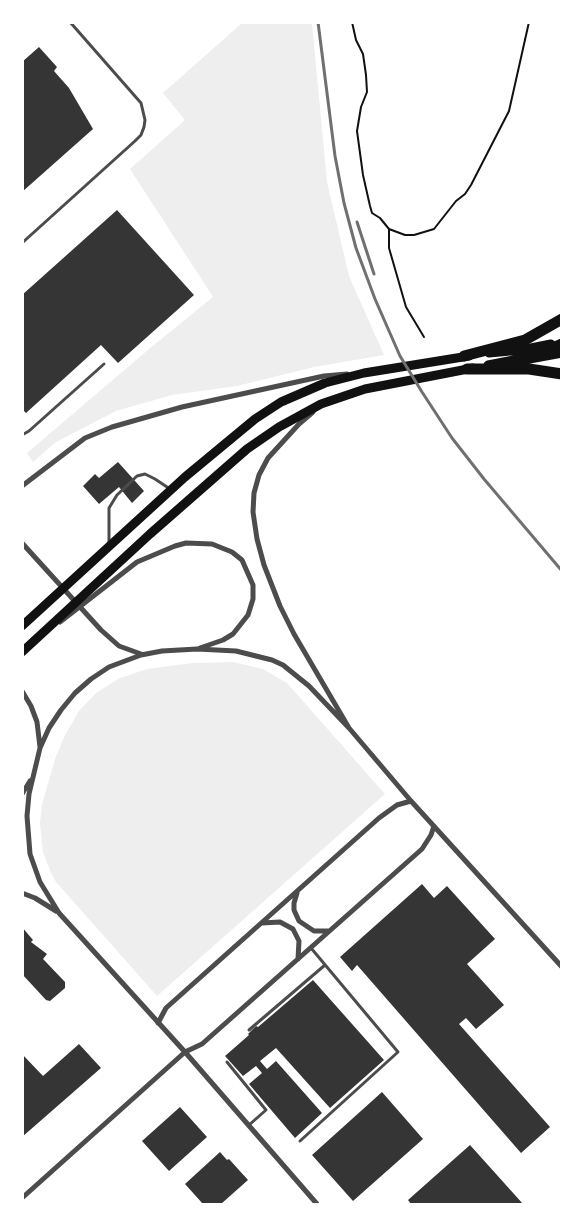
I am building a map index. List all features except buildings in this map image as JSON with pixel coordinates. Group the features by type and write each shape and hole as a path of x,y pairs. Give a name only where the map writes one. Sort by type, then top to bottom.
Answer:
{"highway":[{"path":"464,356 525,340 562,319"},
{"path":"513,361 562,352"},
{"path":"467,369 529,368 562,374"}],"main road":[{"path":"22,626 170,490 255,419 281,402 325,383 364,373 464,356 521,350 562,342"},
{"path":"23,651 247,449 279,427 321,404 365,389 513,361 542,352 562,342"}],"street":[{"path":"22,486 85,438 112,427 182,407 324,376 364,373"},
{"path":"321,404 299,424 268,458 259,475 254,493 253,512 264,565 280,606 294,634 349,728"},
{"path":"23,651 137,562 175,546 196,543 212,544 232,552 242,560 253,585 251,608 242,626 233,634 223,640 197,649"},
{"path":"23,544 101,630 118,646 141,655"},
{"path":"317,1204 185,1052 59,913 40,882 30,854 27,816 29,794 40,748 49,728 60,710 75,693 91,678 110,667 141,655 162,651 197,649 248,653 277,662 309,686 349,728 411,801 562,967"},
{"path":"23,691 37,722 40,748"},
{"path":"22,794 34,774"},
{"path":"158,1022 166,1008 388,810 411,801"},
{"path":"22,1198 185,1052 202,1044 422,849 434,826"},
{"path":"298,890 294,910 299,921 314,931 329,932"},
{"path":"22,893 35,898 59,913"},
{"path":"261,923 280,922 293,929 299,941 298,959"}],"lane":[{"path":"22,243 135,141 141,135 144,127 145,120 141,103 70,22"},
{"path":"22,435 29,431 104,364"},
{"path":"110,545 109,508 117,495 137,476 145,474 170,490"},
{"path":"300,1141 398,1052 311,948"},
{"path":"249,1030 325,965"},
{"path":"227,1062 266,1110 248,1125"}],"path":[{"path":"352,22 356,40 364,54 367,92 361,107 357,131 363,175 372,213 380,218 389,229 405,235 414,235 434,228 456,201 465,194 509,110 529,22"},
{"path":"389,229 389,248 406,307 424,337"}],"shaded area":[{"path":"242,23 312,23 327,182 349,276 384,355 314,367 237,386 172,395 116,411 56,442 33,462 27,453 213,297 130,169 185,120 163,93"},
{"path":"233,662 263,669 287,683 385,794 157,996 56,882 43,852 40,823 42,804 56,756 65,735 79,711 96,693 120,678 147,669 193,663"}],"railway":[{"path":"318,22 335,156 344,203 356,248 375,299 400,356 452,438 562,571"},
{"path":"357,222 374,274"}]}
